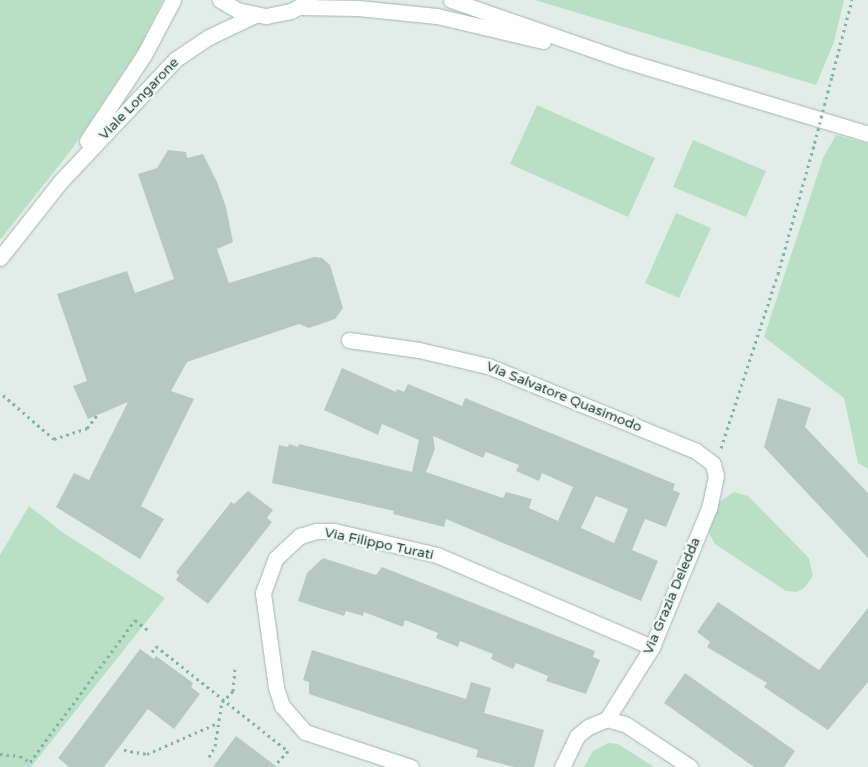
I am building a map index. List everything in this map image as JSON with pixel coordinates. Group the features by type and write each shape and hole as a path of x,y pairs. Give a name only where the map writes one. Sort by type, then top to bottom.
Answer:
{"street":[{"name":"Viale Longarone","path":"0,258 60,182 144,55 173,0"},
{"path":"220,0 255,15 266,16 305,4 437,16 620,59"},
{"path":"451,0 620,59 868,134"},
{"name":"Viale Longarone","path":"60,182 176,59 209,37 255,15"},
{"name":"Via Salvatore Quasimodo","path":"349,340 419,350 488,366 696,451 712,464"},
{"name":"Via Grazia Deledda","path":"606,719 652,647 713,495 716,476 712,464"},
{"name":"Via Filippo Turati","path":"411,767 305,732 282,706 276,686 263,593 276,558 300,536 316,531 334,531 437,555 652,647"},
{"path":"562,767 577,736 588,727 606,719 625,724 690,767"}],"path":[{"path":"712,464 728,432 813,149 852,0"},
{"path":"3,395 54,438 87,428 98,414"},
{"path":"0,754 20,756 30,762 136,620 148,630"},
{"path":"152,652 156,646 222,702 288,752 276,764"},
{"path":"209,757 214,746 222,702 233,691 236,666"},
{"path":"124,750 147,754 218,723"}],"green space":[{"path":"0,0 163,0 139,48 72,149 0,240"},
{"path":"535,0 844,0 834,42 816,85"},
{"path":"537,105 655,158 628,217 510,164"},
{"path":"836,135 868,144 868,469 858,463 844,398 764,337 823,158"},
{"path":"693,140 766,171 746,217 673,187"},
{"path":"676,213 711,228 679,298 645,283"},
{"path":"734,492 748,496 809,558 813,576 804,588 797,592 786,591 715,544 710,535 709,525 719,502"},
{"path":"29,506 62,532 165,598 31,767 0,767 0,555"},
{"path":"608,743 618,744 654,767 584,767 593,751"}],"building":[{"path":"168,150 186,152 187,158 203,154 217,182 226,207 233,242 217,249 229,283 314,257 322,258 330,265 343,308 335,319 309,328 299,324 187,362 171,391 194,399 141,506 164,519 140,559 56,507 74,473 89,480 128,402 88,419 73,386 87,381 57,294 127,271 135,293 174,279 138,174 157,168"},
{"path":"342,368 396,392 397,389 404,392 408,384 462,406 465,398 675,484 673,490 680,493 666,527 645,519 632,550 658,561 641,601 446,519 444,527 393,514 394,511 272,483 279,445 288,447 289,444 298,447 299,444 412,472 419,440 382,424 378,435 324,410","holes":["433,436 483,458 486,452 519,465 516,471 539,481 542,473 573,487 558,521 529,508 532,499 506,492 503,498 426,472 435,449","596,496 628,509 614,543 581,528"]},
{"path":"778,398 811,408 805,427 868,493 868,558 764,447"},
{"path":"248,491 273,510 267,518 272,522 208,604 176,580 179,575 176,572 231,502 234,504"},
{"path":"323,558 376,575 382,567 595,651 593,657 600,660 586,694 546,681 548,676 516,663 513,669 491,659 493,654 460,641 458,647 436,638 438,633 405,620 403,627 364,612 363,616 346,611 344,616 298,601 307,573"},
{"path":"718,602 819,670 868,608 868,682 828,730 764,687 767,683 707,647 710,642 697,632"},
{"path":"140,649 154,659 156,656 193,683 191,687 200,694 174,729 148,709 104,767 69,767 58,758"},
{"path":"312,650 466,699 471,682 491,688 484,713 544,730 534,767 514,767 476,757 478,750 309,694 309,682 303,680"},
{"path":"685,673 795,751 784,767 754,767 664,703"},
{"path":"236,736 277,767 213,767"}]}
